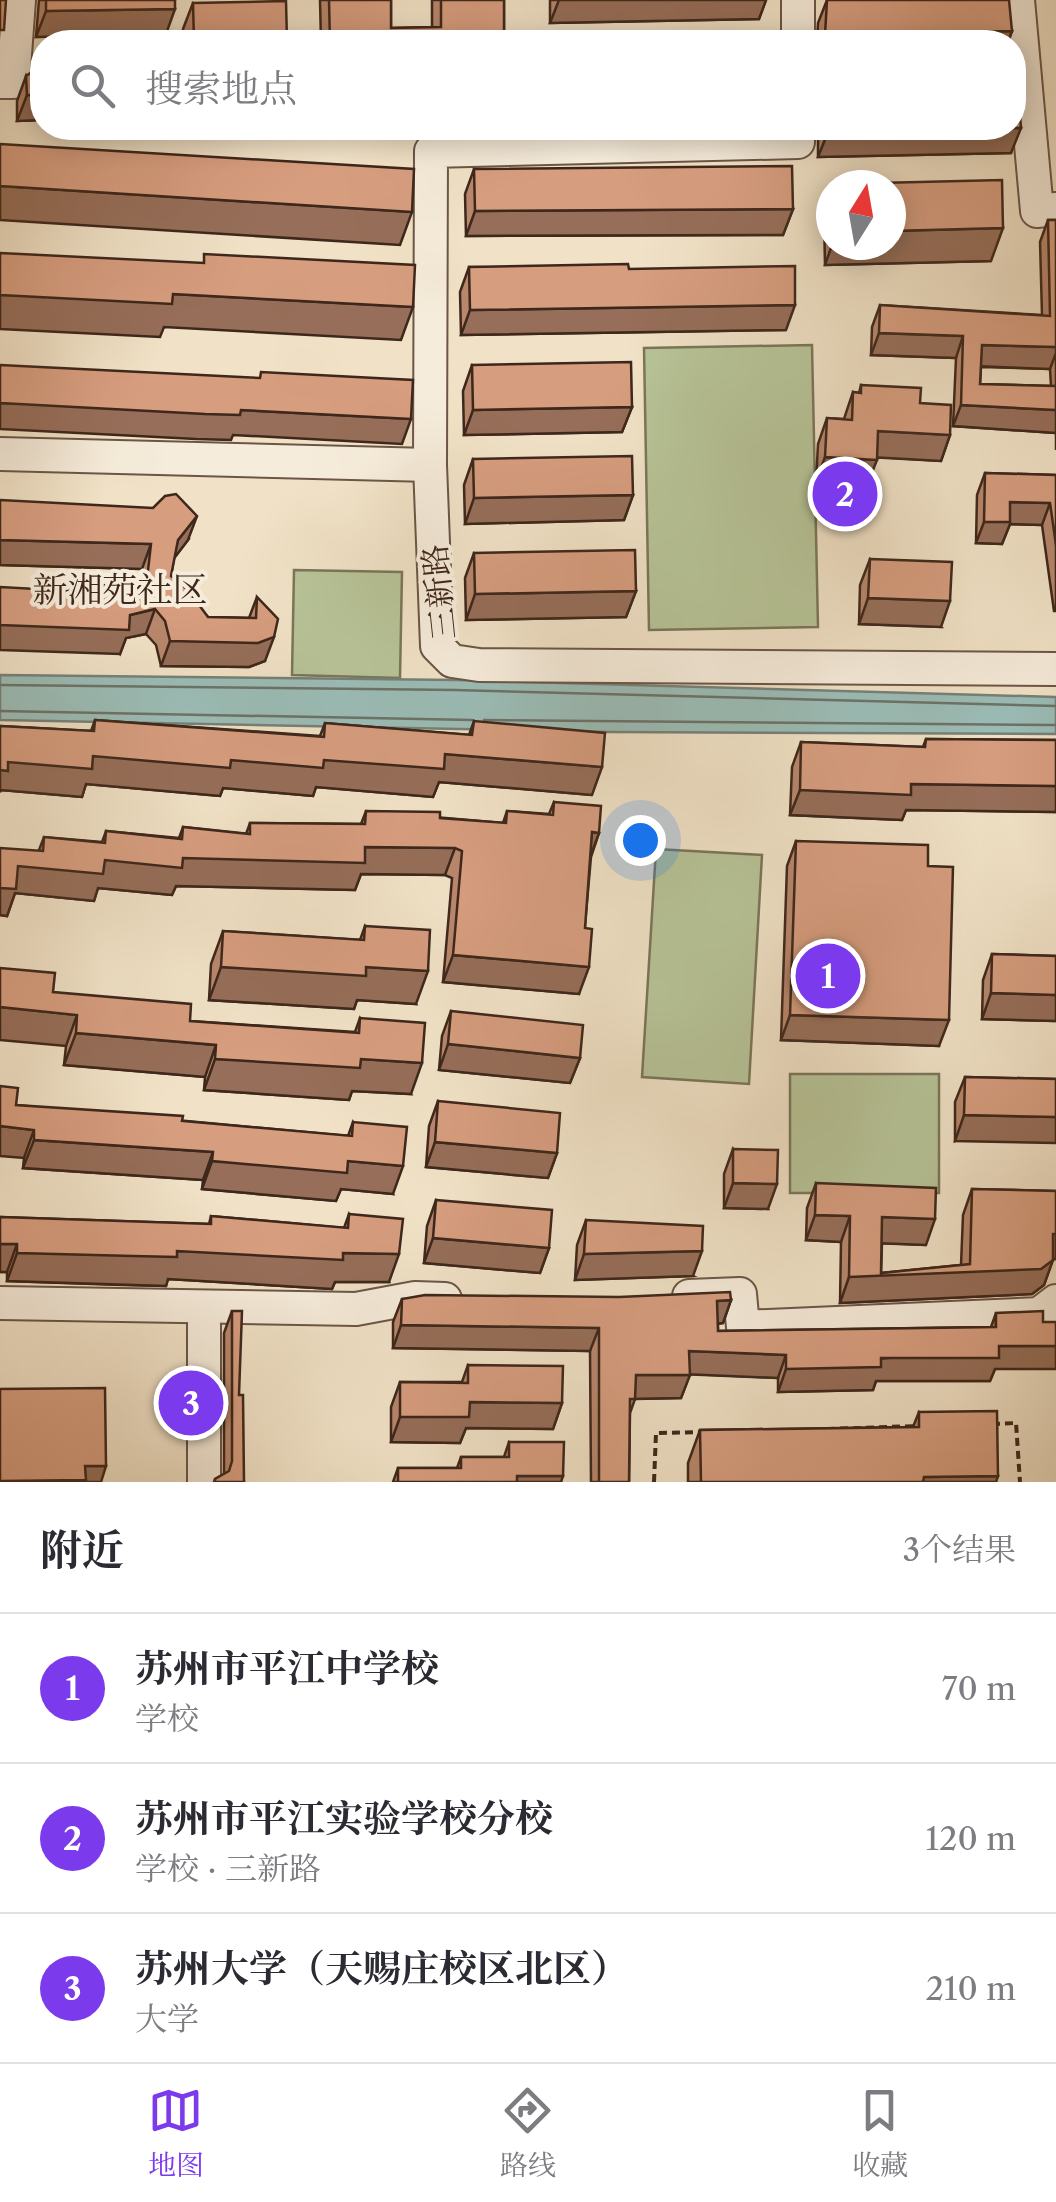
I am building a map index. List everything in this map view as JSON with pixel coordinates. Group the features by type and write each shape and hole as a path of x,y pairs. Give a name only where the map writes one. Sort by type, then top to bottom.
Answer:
{"street":[{"path":"0,82 13,82 18,0"},
{"path":"798,0 798,30"},
{"path":"1018,0 1021,30"},
{"path":"1026,89 1037,211 1056,209"},
{"name":"三新路","path":"798,140 430,151 430,465 438,646 452,662 1056,670"},
{"path":"0,454 430,465"},
{"path":"666,1298 740,1294 743,1327 1039,1314 1056,1301"},
{"path":"0,1304 356,1309 415,1298 474,1299"},
{"path":"204,1324 204,1482"}],"path":[{"path":"978,1424 1016,1423 1020,1482"},
{"path":"827,1429 922,1426"},
{"path":"654,1482 656,1434 713,1432"}],"green space":[{"path":"812,345 818,627 649,630 644,348"},
{"path":"294,570 402,572 400,678 292,675"},
{"path":"656,849 762,855 749,1084 642,1077"},
{"path":"790,1074 939,1074 939,1193 790,1193"}],"water":[{"path":"0,675 456,680 1056,697 1056,734 610,732 0,720"}],"building":[{"path":"0,0 6,0 4,30 0,30"},
{"path":"46,0 175,0 175,9 46,11"},
{"path":"329,0 391,0 391,28 441,27 441,0 504,0 504,30 330,30"},
{"path":"827,0 1009,0 1012,30 825,30"},
{"path":"286,1 287,30 194,30 193,3"},
{"path":"30,73 30,95 27,95 26,76"},
{"path":"0,144 414,169 412,212 0,186"},
{"path":"792,166 793,209 475,211 474,169"},
{"path":"1002,180 1003,228 906,231 906,182"},
{"path":"1048,220 1056,220 1056,347 982,345 980,384 1056,386 1056,410 961,405 963,336 879,333 880,305 1050,316"},
{"path":"0,253 204,263 204,254 415,265 413,307 173,294 172,304 0,295"},
{"path":"628,264 629,269 795,266 795,305 470,310 469,267"},
{"path":"631,362 632,407 473,410 472,365"},
{"path":"0,365 260,378 261,372 413,380 411,419 241,410 240,415 205,414 0,403"},
{"path":"861,385 921,388 920,403 951,405 950,435 878,431 877,460 825,457 827,418 852,420 853,392 861,393"},
{"path":"632,456 633,495 474,498 473,459"},
{"path":"985,473 1056,475 1056,545 1050,503 1010,502 1010,522 984,522"},
{"path":"176,494 197,516 178,540 171,576 188,590 208,617 256,618 257,597 278,619 274,637 258,643 170,641 165,621 155,609 130,615 129,630 0,625 0,587 72,591 72,584 146,588 151,544 0,540 0,500 153,508 165,496"},
{"path":"635,550 636,591 475,594 474,553"},
{"path":"870,559 952,562 950,601 868,598"},
{"path":"95,720 324,737 325,723 472,735 474,721 605,733 602,767 445,754 444,769 324,760 323,768 231,760 230,768 93,756 92,769 8,762 8,771 0,770 0,726 94,731"},
{"path":"926,739 1056,740 1056,786 911,784 911,795 800,790 801,742 925,747"},
{"path":"554,802 601,806 599,833 592,832 585,928 592,929 589,967 453,955 462,851 455,848 365,847 365,863 183,858 182,868 105,860 103,874 18,866 16,889 0,888 0,848 43,851 44,837 105,843 106,831 182,839 183,827 250,834 250,823 365,824 366,811 440,812 440,818 506,823 507,811 553,815"},
{"path":"796,841 928,845 928,866 953,867 949,1020 790,1015"},
{"path":"365,926 430,930 428,971 366,967 366,976 221,967 223,931 364,940"},
{"path":"992,954 1056,956 1056,995 991,993"},
{"path":"0,968 55,973 53,992 191,1004 190,1021 359,1033 360,1018 425,1023 422,1063 361,1059 360,1068 215,1059 216,1045 76,1033 77,1015 0,1007"},
{"path":"451,1011 583,1025 580,1058 448,1044"},
{"path":"965,1077 1056,1079 1056,1117 964,1115"},
{"path":"0,1086 18,1088 16,1105 183,1116 182,1121 352,1136 353,1122 407,1127 403,1166 348,1161 347,1173 212,1161 213,1152 34,1140 34,1130 0,1126"},
{"path":"438,1101 560,1113 557,1153 435,1142"},
{"path":"733,1149 778,1150 777,1184 733,1183"},
{"path":"816,1183 936,1188 935,1219 882,1217 881,1273 970,1264 972,1189 1056,1191 1053,1260 1041,1269 849,1277 850,1216 815,1215"},
{"path":"436,1200 552,1210 549,1248 433,1238"},
{"path":"349,1214 403,1219 399,1254 343,1253 343,1260 177,1251 177,1257 133,1256 17,1253 17,1244 0,1244 0,1217 211,1224 211,1216 348,1228"},
{"path":"586,1220 703,1226 702,1251 584,1254"},
{"path":"730,1292 731,1300 717,1301 718,1331 996,1327 996,1313 1043,1311 1043,1322 1056,1322 1056,1346 999,1346 999,1358 881,1358 881,1367 786,1369 786,1355 689,1351 690,1375 636,1375 635,1399 630,1399 629,1482 599,1482 599,1328 401,1325 402,1299 425,1295 619,1297"},
{"path":"232,1311 242,1311 239,1395 243,1395 244,1482 215,1482 229,1471 232,1461"},
{"path":"468,1365 563,1366 562,1403 470,1402 469,1417 400,1417 400,1382 468,1383"},
{"path":"105,1388 106,1466 85,1466 86,1480 0,1481 0,1389"},
{"path":"997,1411 998,1476 924,1477 923,1482 701,1482 700,1430 919,1427 919,1412"},
{"path":"509,1442 564,1442 563,1476 517,1476 517,1482 398,1482 398,1468 461,1468 461,1457 509,1457"}],"place":[{"name":"苏州市平江实验学校分校","path":"845,494"},
{"name":"苏州市平江中学校","path":"828,976"},
{"name":"苏州大学（天赐庄校区北区）","path":"191,1403"}],"district":[{"name":"新湘苑社区","path":"120,589"}]}
